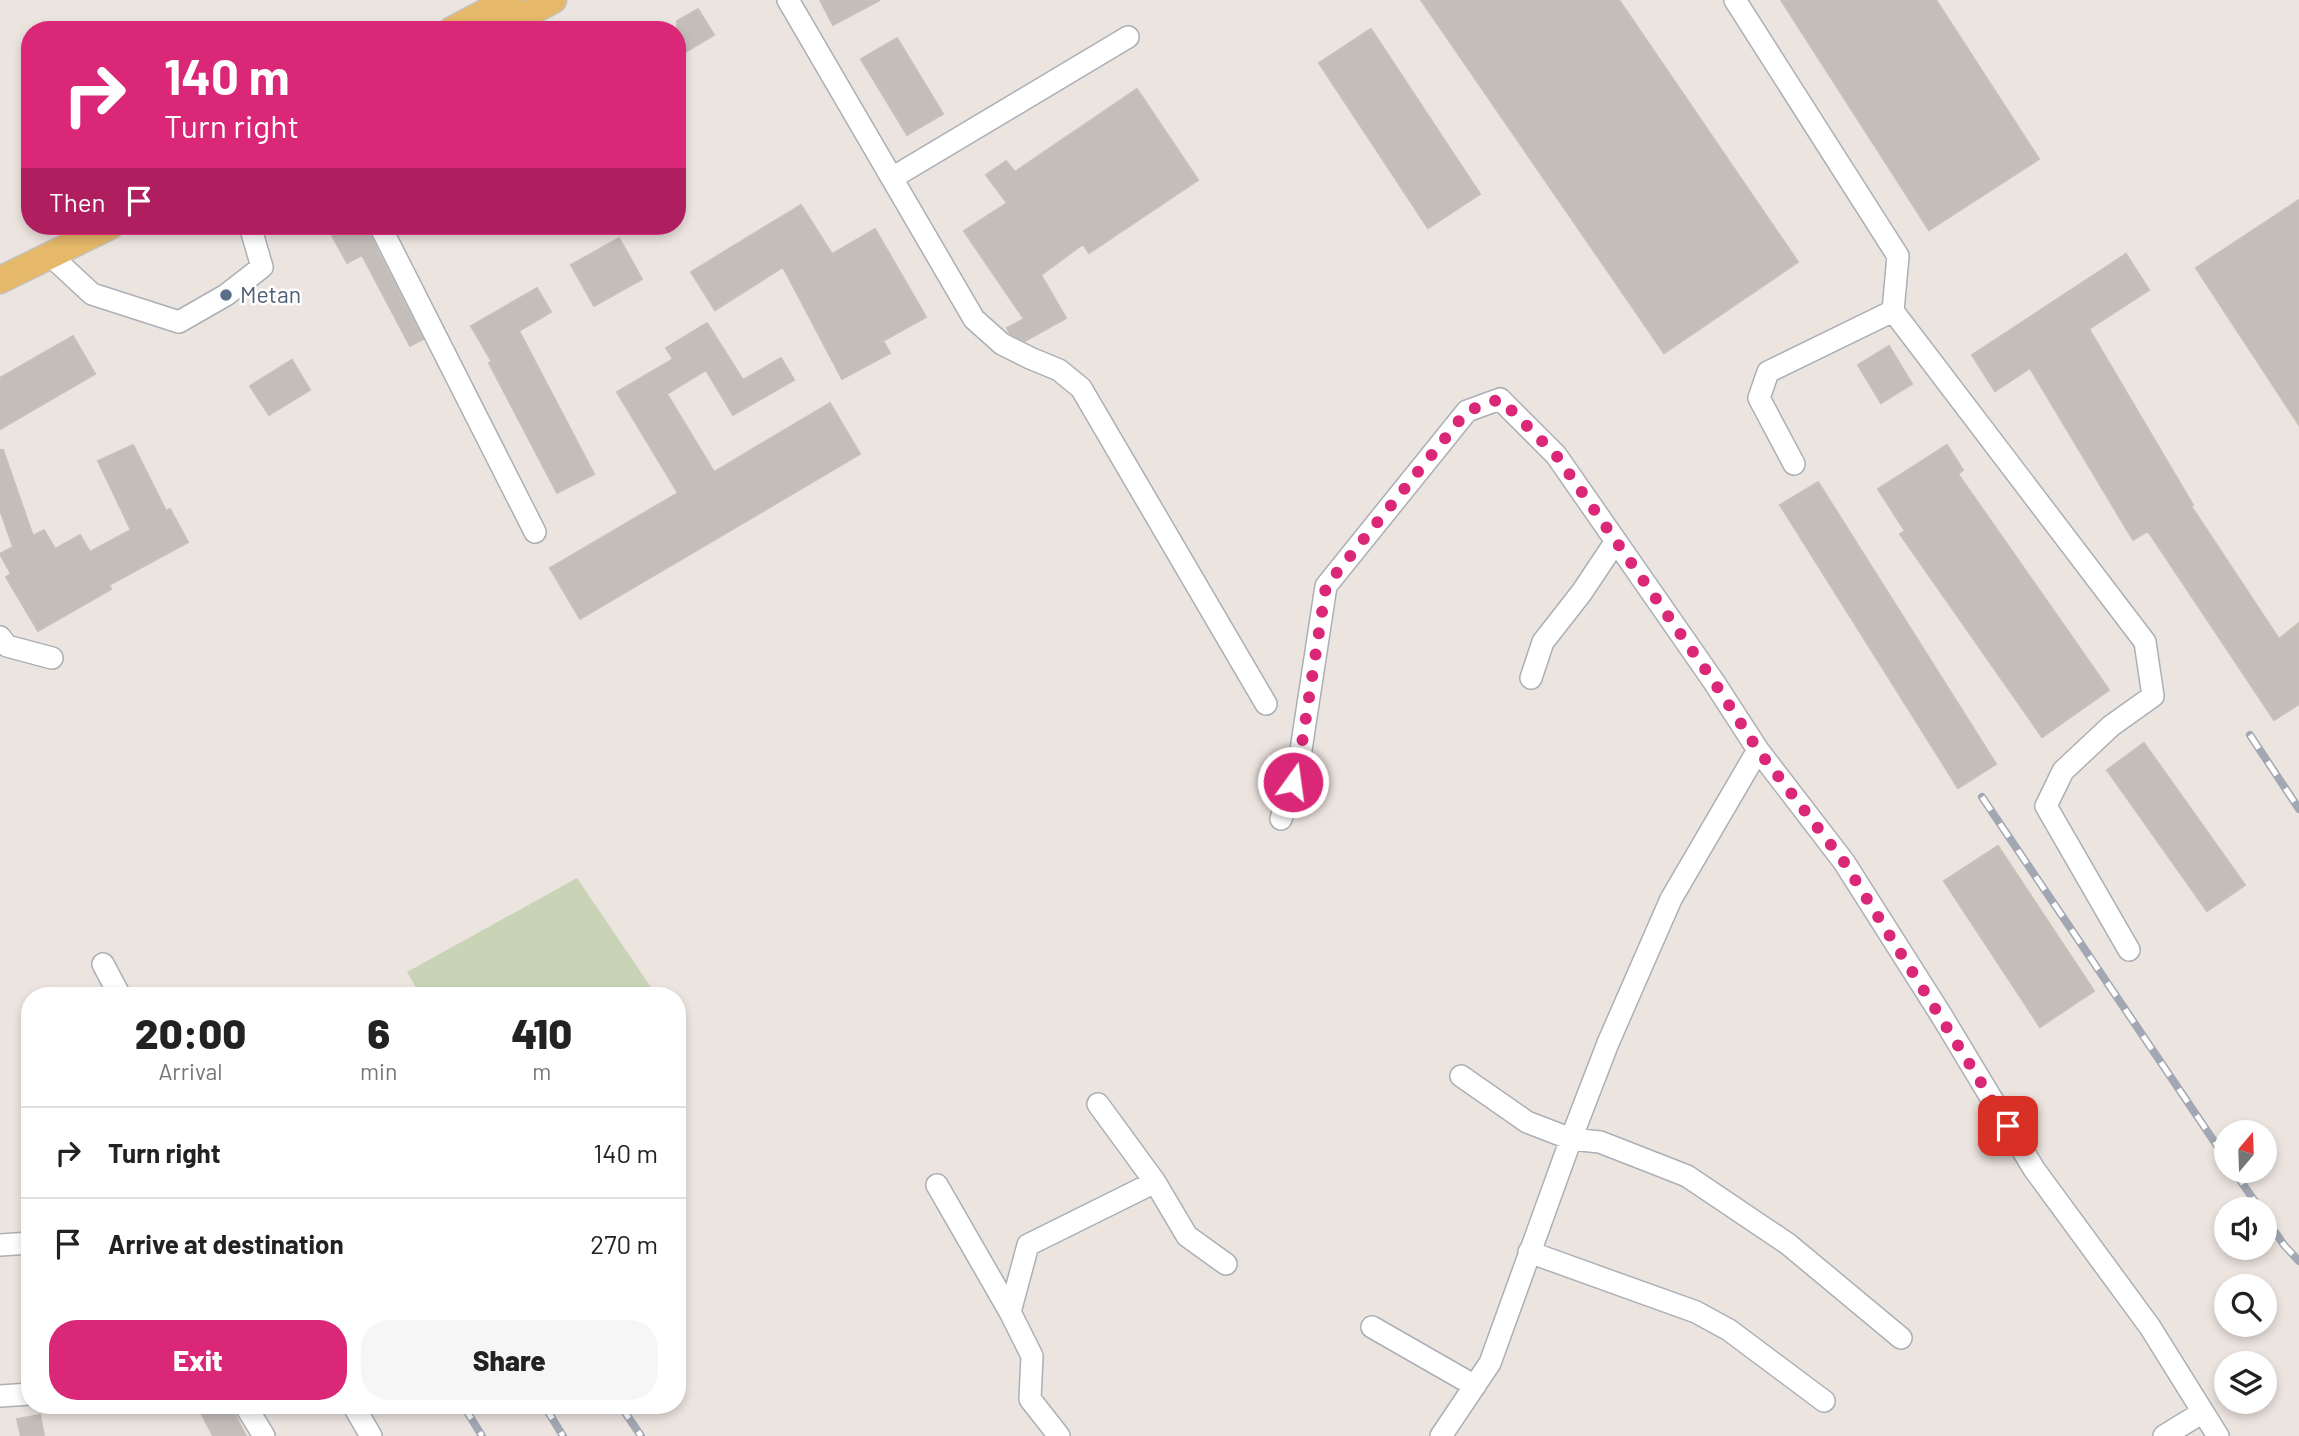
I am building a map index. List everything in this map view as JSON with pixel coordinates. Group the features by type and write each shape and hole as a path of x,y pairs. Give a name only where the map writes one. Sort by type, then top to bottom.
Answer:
{"main road":[{"path":"469,21 509,0"},
{"path":"513,21 553,0"},
{"path":"0,262 53,235"},
{"path":"0,280 91,235"}],"lane":[{"path":"788,0 974,319 1002,344 1059,370 1081,388 1266,704"},
{"path":"1735,0 1898,256 1893,311 2145,642 2152,696 2111,726 2063,771 2046,806 2129,950"},
{"path":"892,178 1128,37"},
{"path":"50,255 92,293 179,322 226,295 261,267 252,235"},
{"path":"385,235 536,532"},
{"path":"1794,464 1759,398 1768,372 1893,311"},
{"path":"1281,819 1299,763 1326,586 1467,411 1500,399 1556,455 1714,682 1758,750 1844,862 2034,1169 2150,1326 2218,1436"},
{"path":"1531,678 1543,642 1582,593 1616,541"},
{"path":"0,637 7,646 51,658"},
{"path":"1441,1436 1490,1363 1608,1043 1671,899 1758,750"},
{"path":"103,964 115,987"},
{"path":"1461,1076 1527,1122 1571,1139 1600,1142 1687,1175 1788,1244 1902,1338"},
{"path":"1098,1104 1155,1182 1187,1236 1226,1264"},
{"path":"1010,1312 1027,1245 1155,1182"},
{"path":"937,1185 1010,1312 1032,1356 1030,1399 1059,1436"},
{"path":"0,1245 21,1244"},
{"path":"1529,1252 1696,1312 1728,1330 1824,1401"},
{"path":"1372,1327 1475,1385"},
{"path":"0,1395 21,1394"},
{"path":"2164,1436 2203,1412"},
{"path":"251,1414 264,1436"},
{"path":"358,1414 371,1436"}],"green space":[{"path":"577,878 651,987 416,987 407,972"}],"building":[{"path":"820,0 880,0 833,25"},
{"path":"1421,0 1619,0 1798,262 1664,353"},
{"path":"1781,0 1936,0 2039,159 1929,230"},
{"path":"698,9 714,35 686,52 686,21 677,21"},
{"path":"1371,29 1480,194 1428,228 1319,63"},
{"path":"897,38 943,114 907,135 861,59"},
{"path":"1137,89 1198,180 1089,253 1083,244 1041,275 1066,318 1025,341 1010,334 1007,328 1024,319 964,231 1007,203 986,175 1006,161 1015,172"},
{"path":"2299,200 2299,425 2196,268"},
{"path":"801,205 832,254 875,229 926,317 883,341 890,353 842,379 783,267 715,310 691,272"},
{"path":"332,235 370,235 423,339 410,346 362,255 347,263"},
{"path":"619,238 642,279 594,306 571,265"},
{"path":"2126,254 2149,290 2089,329 2193,505 2191,506 2279,639 2299,623 2299,704 2274,720 2148,531 2133,540 2030,368 1995,391 1972,355"},
{"path":"537,288 551,312 519,331 594,474 557,493 489,363 492,362 471,326"},
{"path":"707,323 743,380 781,358 794,380 733,415 706,370 667,394 714,472 830,403 860,454 580,619 550,568 678,493 617,392 673,359 666,348"},
{"path":"73,336 95,374 0,429 0,378"},
{"path":"1889,346 1912,384 1881,403 1858,365"},
{"path":"292,360 310,390 269,415 250,386"},
{"path":"133,445 166,511 170,509 188,542 109,585 111,589 38,631 6,577 11,574 0,554 13,547 0,510 0,450 3,450 33,536 44,530 55,549 80,535 90,552 131,530 98,461"},
{"path":"1947,445 1963,470 1958,474 2109,690 2042,737 1900,534 1905,531 1878,489"},
{"path":"1818,482 1996,764 1958,788 1780,505"},
{"path":"2144,743 2245,885 2207,911 2107,770"},
{"path":"1998,846 2094,991 2040,1027 1944,881"},
{"path":"202,1414 235,1414 246,1436 213,1436"},
{"path":"40,1415 44,1436 21,1436 17,1419"}],"railway":[{"path":"2250,735 2299,809"},
{"path":"1982,797 2214,1141"},
{"path":"2242,1183 2252,1197"},
{"path":"2277,1235 2299,1261"},
{"path":"469,1414 482,1436"},
{"path":"550,1414 563,1436"},
{"path":"626,1414 641,1436"}],"place":[{"name":"Metan","path":"226,295"}],"route":[{"path":"1293,782 1299,763 1326,586 1467,411 1500,399 1556,455 1714,682 1758,750 1844,862 2008,1126"}]}
